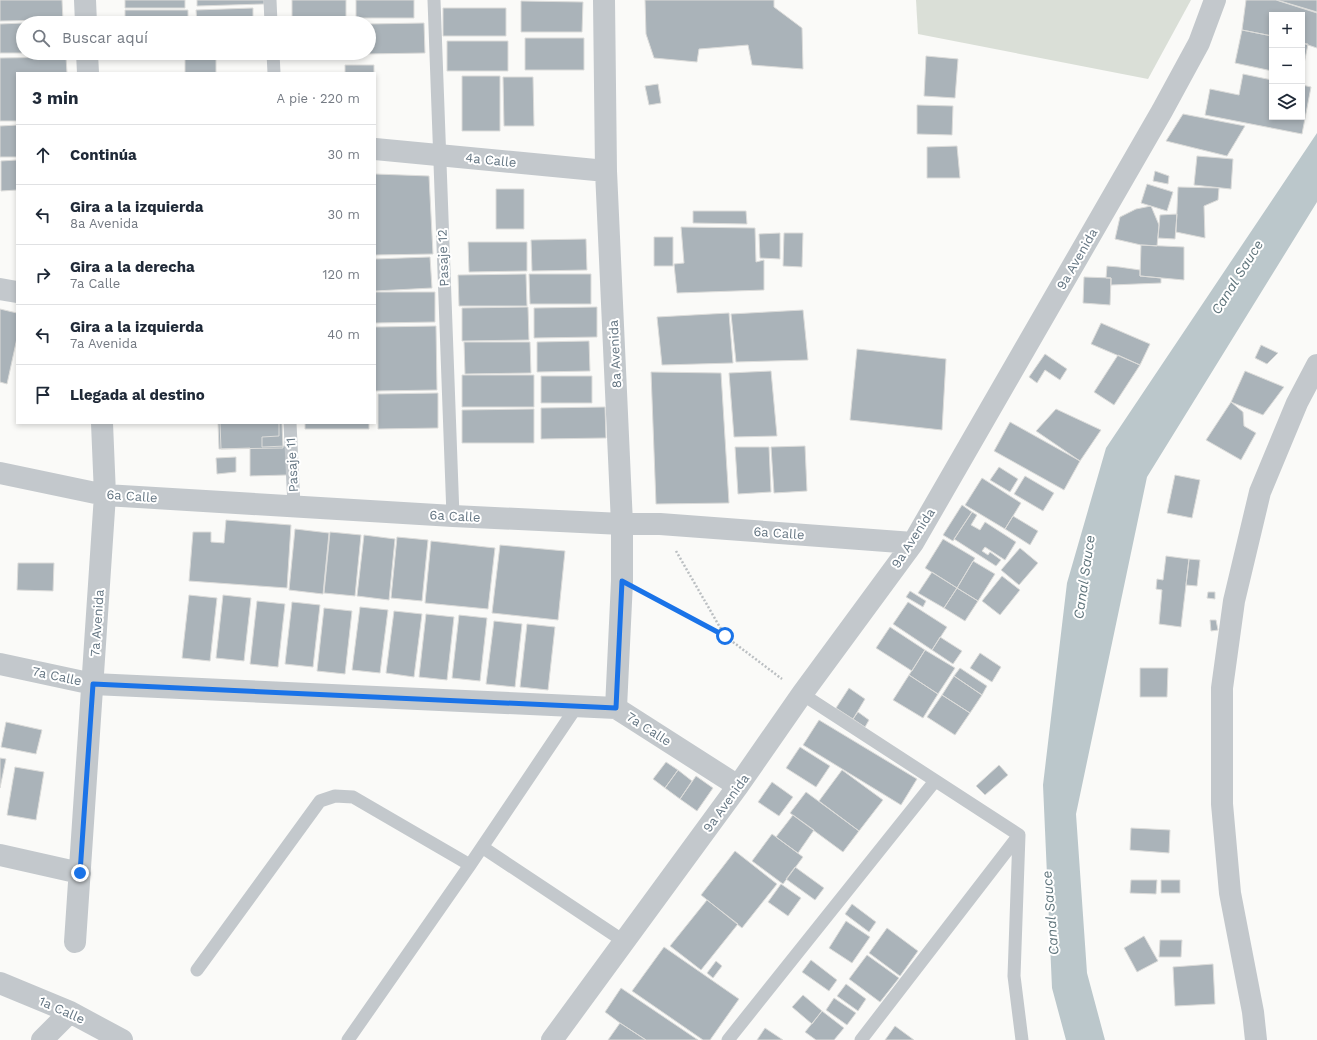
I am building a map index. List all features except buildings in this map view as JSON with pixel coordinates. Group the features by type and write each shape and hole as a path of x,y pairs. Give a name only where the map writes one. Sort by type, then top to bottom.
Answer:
{"street":[{"path":"85,0 86,16"},
{"name":"8a Avenida","path":"604,0 606,171 622,524 622,581 616,708"},
{"name":"9a Avenida","path":"552,1040 625,942 738,786 802,694 913,543 1162,111 1199,43 1215,0"},
{"path":"87,60 88,72"},
{"name":"4a Calle","path":"376,149 606,171"},
{"path":"0,289 16,292"},
{"path":"1256,1040 1253,1012 1230,893 1222,804 1222,688 1234,601 1260,492 1297,403 1317,365"},
{"name":"7a Avenida","path":"75,942 105,495 102,424"},
{"name":"6a Calle","path":"0,473 105,495 453,516 622,524 660,524 913,543"},
{"name":"7a Calle","path":"0,664 93,684 616,708 738,786"},
{"path":"0,855 80,873"},
{"name":"1a Calle","path":"0,983 70,1012 122,1040"},
{"path":"42,1040 70,1012"}],"lane":[{"path":"270,0 271,16"},
{"name":"Pasaje 12","path":"434,0 453,516"},
{"path":"273,60 274,72"},
{"name":"Pasaje 11","path":"290,424 294,506"},
{"path":"802,694 1019,835"},
{"path":"348,1040 470,865 577,706"},
{"path":"728,1040 935,781"},
{"path":"197,970 320,801 335,796 353,797 470,865"},
{"path":"1010,1040 1021,1034 1014,976 1019,835"},
{"path":"861,1040 1019,835"},
{"path":"482,847 625,942"}],"path":[{"path":"660,524 725,636"},
{"path":"622,581 725,636 802,694"}],"shaded area":[{"path":"916,0 1191,0 1148,79 918,34"}],"water":[{"name":"Canal Sauce","path":"1317,133 1317,202 1147,477 1076,814 1087,973 1105,1040 1066,1040 1052,988 1043,785 1067,583 1106,448"}],"route":[{"path":"80,873 93,684 616,708 622,581 725,636"}]}
